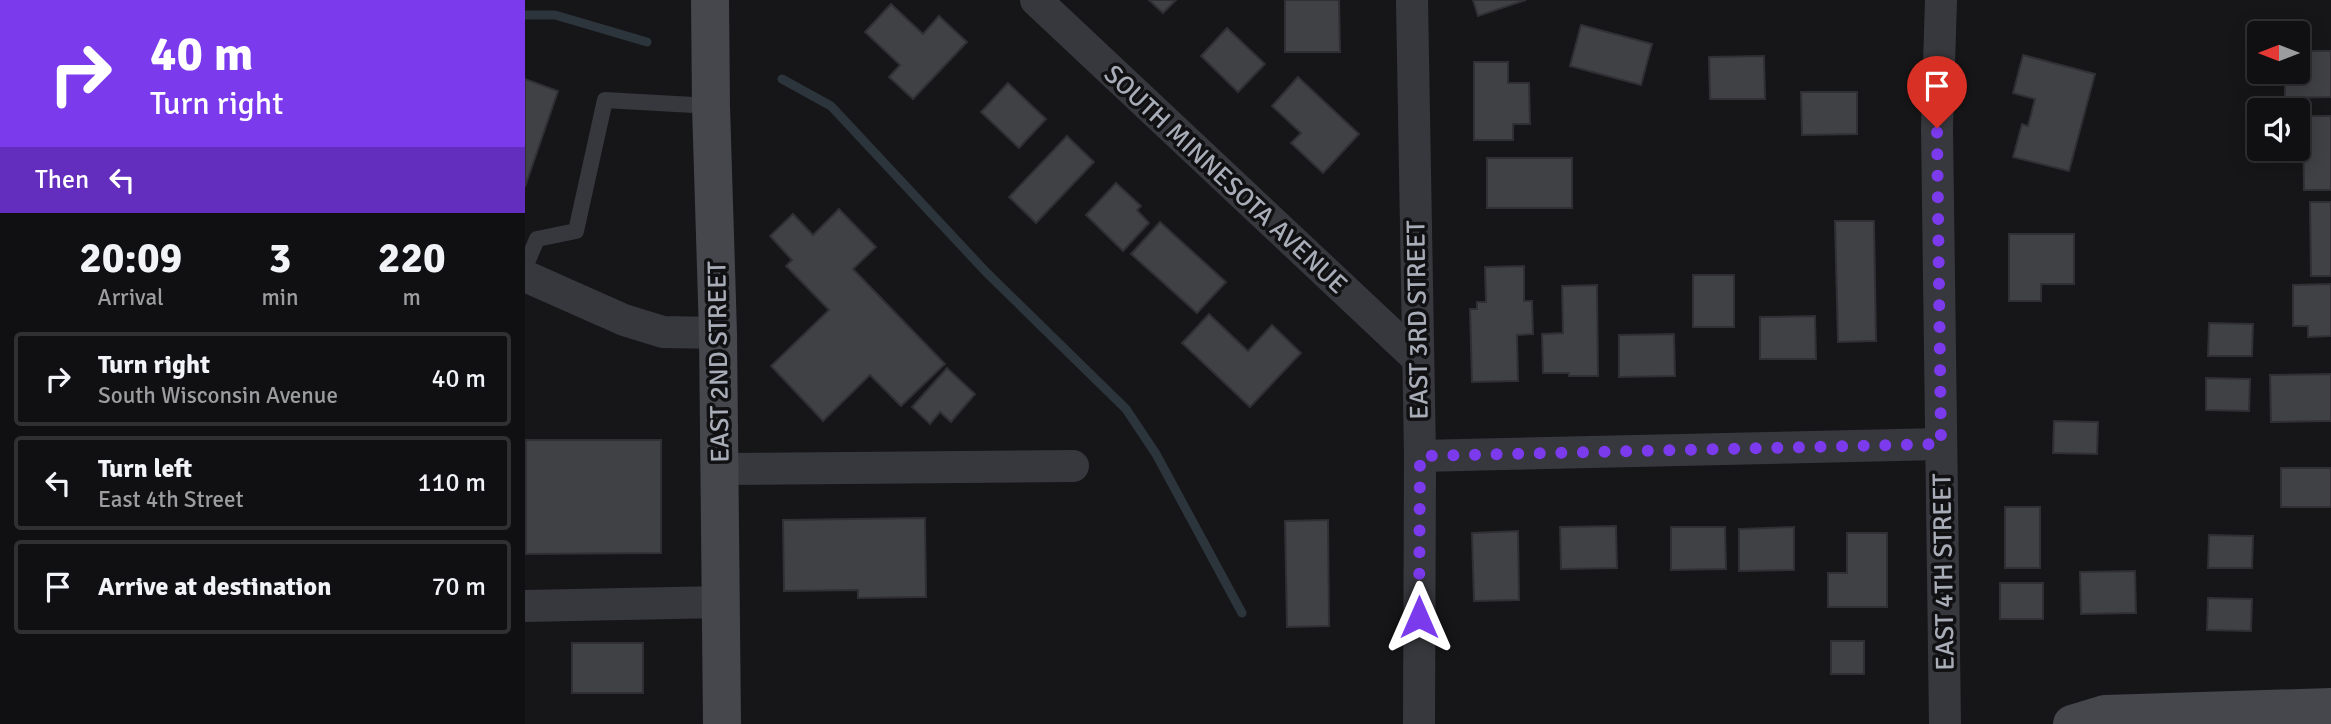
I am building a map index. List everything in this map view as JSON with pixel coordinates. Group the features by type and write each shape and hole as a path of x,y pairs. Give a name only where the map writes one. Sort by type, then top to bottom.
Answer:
{"main road":[{"name":"EAST 2ND STREET","path":"710,0 718,333 722,724"},
{"path":"2071,724 2105,715 2331,707"}],"street":[{"name":"SOUTH MINNESOTA AVENUE","path":"1036,0 1417,358"},
{"name":"EAST 3RD STREET","path":"1412,0 1420,456 1419,724"},
{"name":"EAST 4TH STREET","path":"1941,0 1937,128 1945,724"},
{"path":"525,276 624,320 663,332 718,333"},
{"path":"1420,456 1941,444"},
{"path":"720,469 1073,466"},
{"path":"525,606 722,602"}],"lane":[{"path":"525,267 537,239 576,231 605,100 711,106"}],"building":[{"path":"1149,0 1176,0 1163,13"},
{"path":"1285,0 1339,0 1340,52 1285,52"},
{"path":"1473,0 1526,0 1478,16"},
{"path":"891,4 923,34 939,16 967,42 913,99 889,77 900,65 865,32"},
{"path":"1581,25 1652,44 1641,85 1570,66"},
{"path":"1227,28 1265,64 1238,92 1201,56"},
{"path":"2310,51 2331,51 2331,97 2285,98 2285,84 2310,84"},
{"path":"2023,55 2095,74 2069,171 2013,157 2022,124 2028,126 2035,99 2013,93"},
{"path":"1764,56 1765,99 1710,99 1709,57"},
{"path":"1474,62 1508,62 1508,83 1529,83 1530,124 1513,124 1513,140 1474,140"},
{"path":"1298,77 1359,134 1323,173 1291,143 1301,133 1272,106"},
{"path":"525,79 558,91 525,187"},
{"path":"1008,83 1046,119 1019,148 981,112"},
{"path":"1801,92 1857,92 1857,134 1802,135"},
{"path":"2310,116 2331,116 2331,190 2304,190 2304,161 2310,161"},
{"path":"1067,136 1094,162 1036,223 1009,197"},
{"path":"1487,158 1572,158 1572,208 1487,208"},
{"path":"1116,183 1141,206 1137,210 1149,223 1123,251 1086,215"},
{"path":"2310,202 2331,202 2331,276 2311,276"},
{"path":"839,209 876,247 853,269 945,364 901,406 870,375 823,421 771,366 829,310 786,266 792,260 770,236 793,214 813,235"},
{"path":"1835,221 1874,221 1876,341 1838,342"},
{"path":"1160,222 1226,282 1197,313 1131,254"},
{"path":"2009,234 2074,234 2074,284 2041,284 2041,301 2009,301"},
{"path":"1524,266 1524,301 1532,301 1533,334 1517,335 1518,381 1472,382 1470,309 1477,309 1477,302 1486,302 1485,267"},
{"path":"1693,275 1734,275 1734,327 1693,327"},
{"path":"2331,284 2331,336 2308,337 2308,326 2293,326 2293,285"},
{"path":"1597,285 1598,376 1543,373 1542,334 1563,333 1562,286"},
{"path":"1209,314 1248,351 1272,325 1301,353 1250,407 1182,343"},
{"path":"1815,316 1816,359 1760,359 1760,317"},
{"path":"2209,323 2253,324 2252,356 2208,356"},
{"path":"1674,334 1675,376 1619,377 1619,335"},
{"path":"947,368 975,394 951,422 940,412 930,424 912,407"},
{"path":"2331,374 2331,421 2271,422 2270,375"},
{"path":"2206,378 2250,379 2249,411 2206,410"},
{"path":"2054,421 2098,422 2097,454 2053,453"},
{"path":"526,440 661,440 661,553 526,554"},
{"path":"2281,468 2331,468 2331,507 2281,507"},
{"path":"2005,507 2040,507 2040,568 2005,568"},
{"path":"925,518 926,597 858,598 858,590 784,591 783,520"},
{"path":"1328,520 1329,626 1287,627 1285,521"},
{"path":"1616,526 1617,568 1561,569 1560,527"},
{"path":"1671,527 1725,527 1726,569 1671,570"},
{"path":"1794,527 1794,570 1739,571 1739,529"},
{"path":"1518,531 1519,600 1474,601 1472,533"},
{"path":"1847,533 1887,533 1887,607 1828,607 1828,573 1847,573"},
{"path":"2209,535 2253,536 2252,568 2208,568"},
{"path":"2135,571 2136,613 2081,614 2080,572"},
{"path":"2000,583 2043,583 2043,619 2000,619"},
{"path":"2208,598 2252,599 2251,631 2207,630"},
{"path":"1831,641 1864,641 1864,674 1831,674"},
{"path":"572,643 643,643 643,693 572,693"}],"waterway":[{"path":"525,15 555,15 647,42"},
{"path":"782,79 831,106 986,272 1126,409 1156,454 1242,613"}],"route":[{"path":"1419,617 1420,456 1941,444 1937,128"}]}
